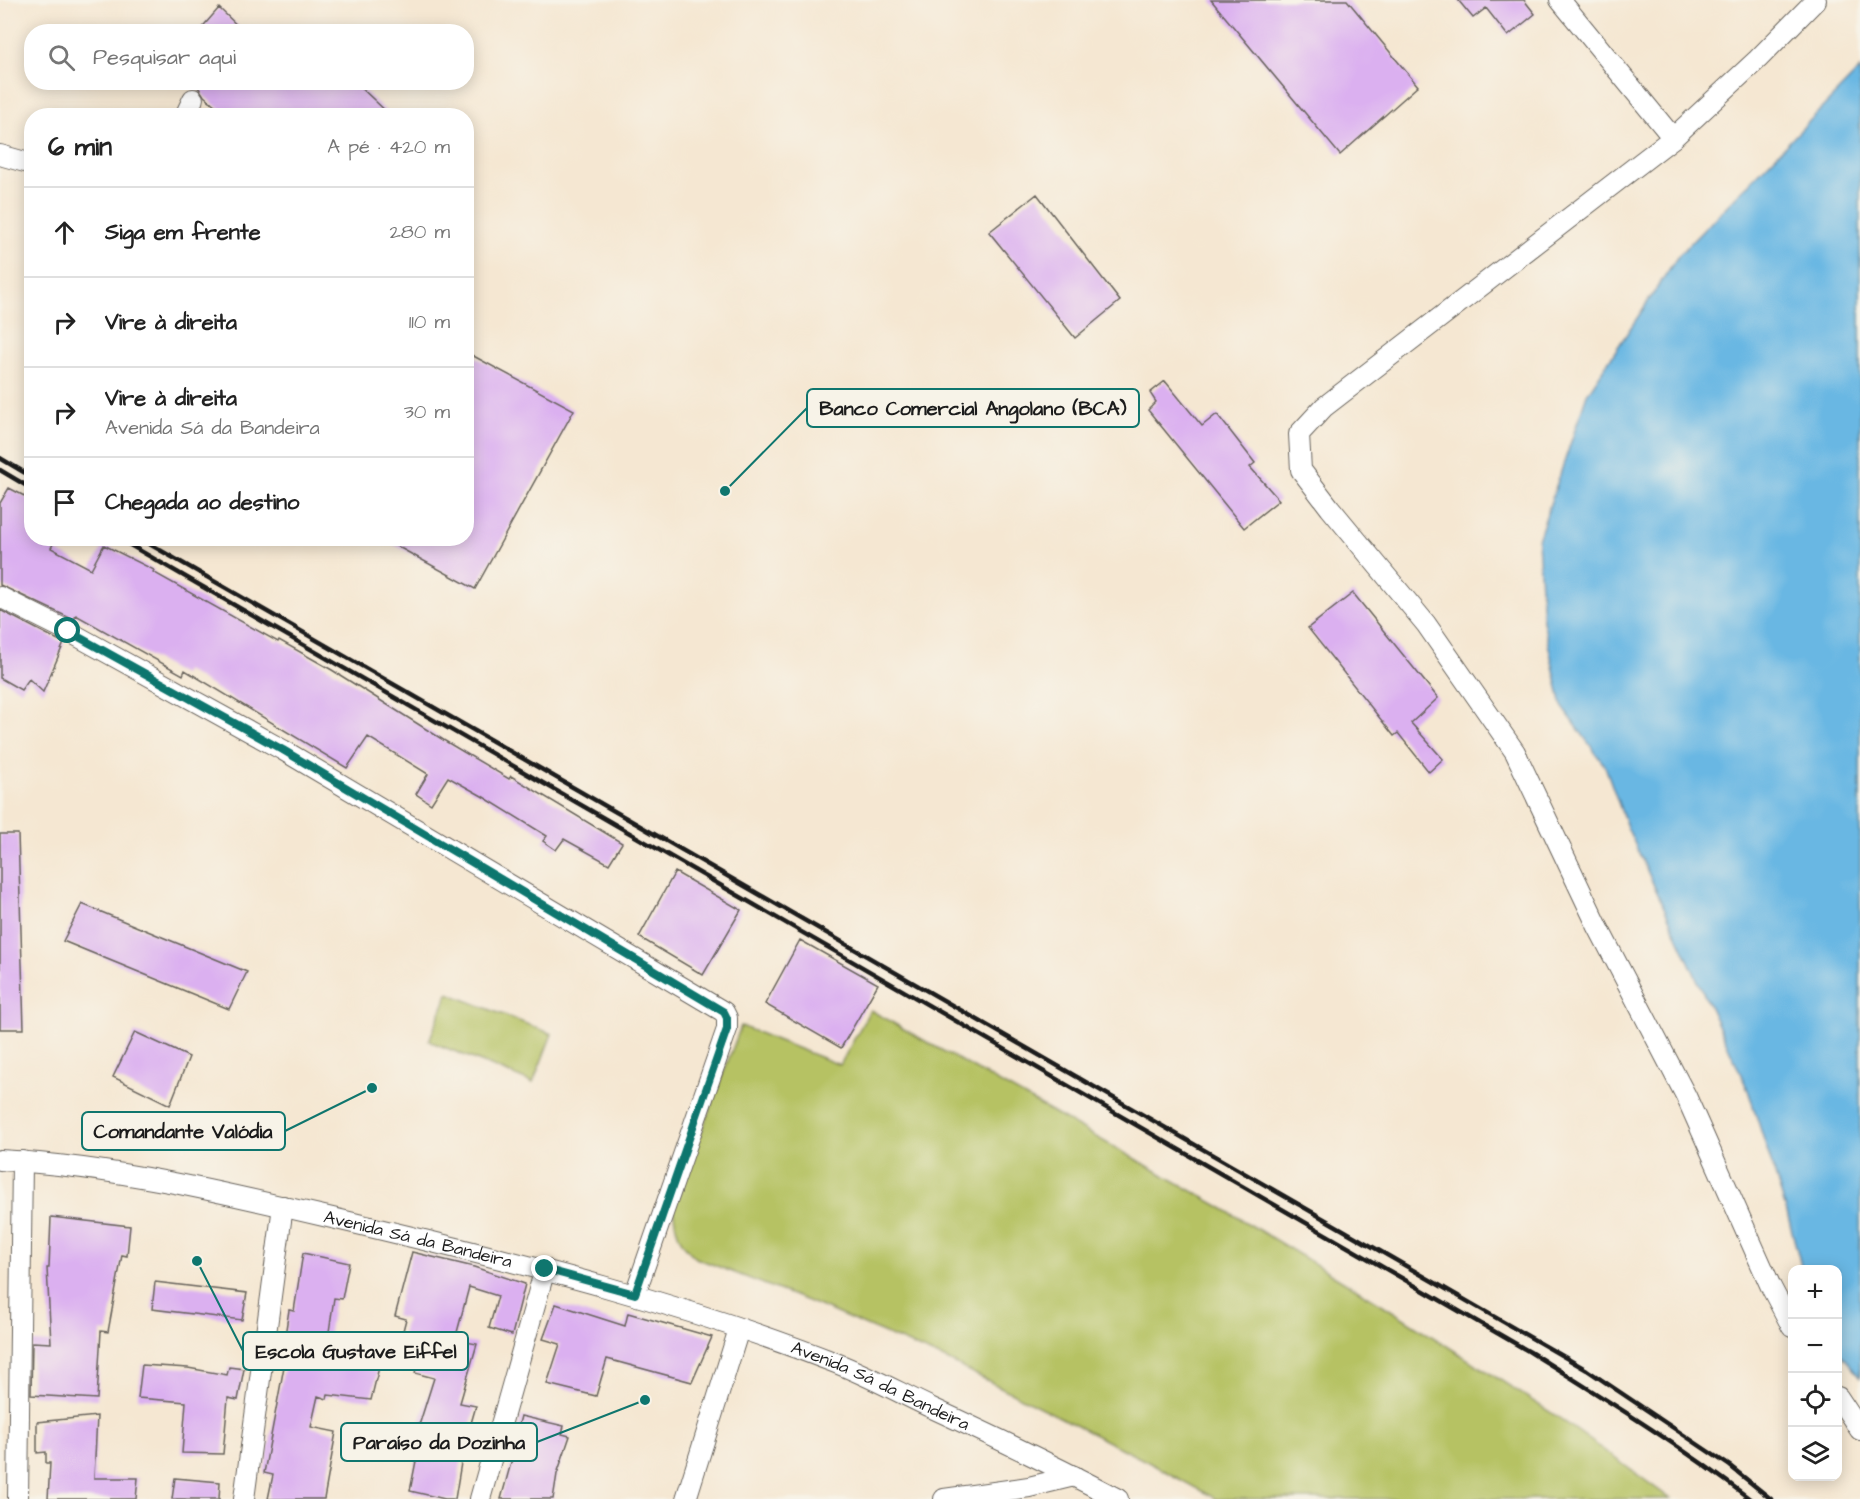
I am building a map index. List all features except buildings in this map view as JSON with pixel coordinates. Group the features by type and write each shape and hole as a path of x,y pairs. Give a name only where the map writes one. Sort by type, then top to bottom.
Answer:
{"street":[{"path":"1560,0 1673,138"},
{"path":"1788,1320 1686,1096 1598,927 1515,752 1426,624 1301,470 1299,434 1324,407 1673,138 1758,59 1816,0"},
{"path":"0,155 24,162"},
{"path":"0,597 68,631 283,750 724,1012 727,1018 727,1029 635,1294"},
{"name":"Avenida Sá da Bandeira","path":"0,1160 22,1161 162,1181 283,1206 545,1269 635,1294 837,1363 1118,1499"},
{"path":"18,1499 22,1161"},
{"path":"244,1499 283,1206"},
{"path":"480,1499 545,1269"},
{"path":"686,1499 739,1329"},
{"path":"1842,1403 1860,1430"},
{"path":"944,1499 1029,1487 1074,1476"}],"green space":[{"path":"448,993 552,1034 533,1083 429,1041"},
{"path":"870,1010 1219,1206 1383,1305 1558,1417 1671,1499 1216,1499 949,1361 810,1302 696,1258 685,1247 679,1236 673,1208 741,1026 840,1065"}],"water":[{"path":"1860,69 1860,1377 1842,1355 1842,1265 1801,1265 1786,1209 1748,1090 1627,827 1605,766 1562,706 1543,621 1538,540 1587,394 1678,256"}],"railway":[{"path":"0,458 24,472"},
{"path":"0,470 24,484"},
{"path":"132,546 1530,1352 1669,1441 1750,1499"},
{"path":"153,546 1587,1370 1730,1466 1771,1499"}],"place":[{"name":"Banco Comercial Angolano (BCA)","path":"725,491"},
{"name":"Comandante Valódia","path":"372,1088"},
{"name":"Escola Gustave Eiffel","path":"197,1261"},
{"name":"Paraíso da Dozinha","path":"645,1400"}],"route":[{"path":"68,631 283,750 724,1012 727,1018 727,1029 635,1294 545,1269"}]}
